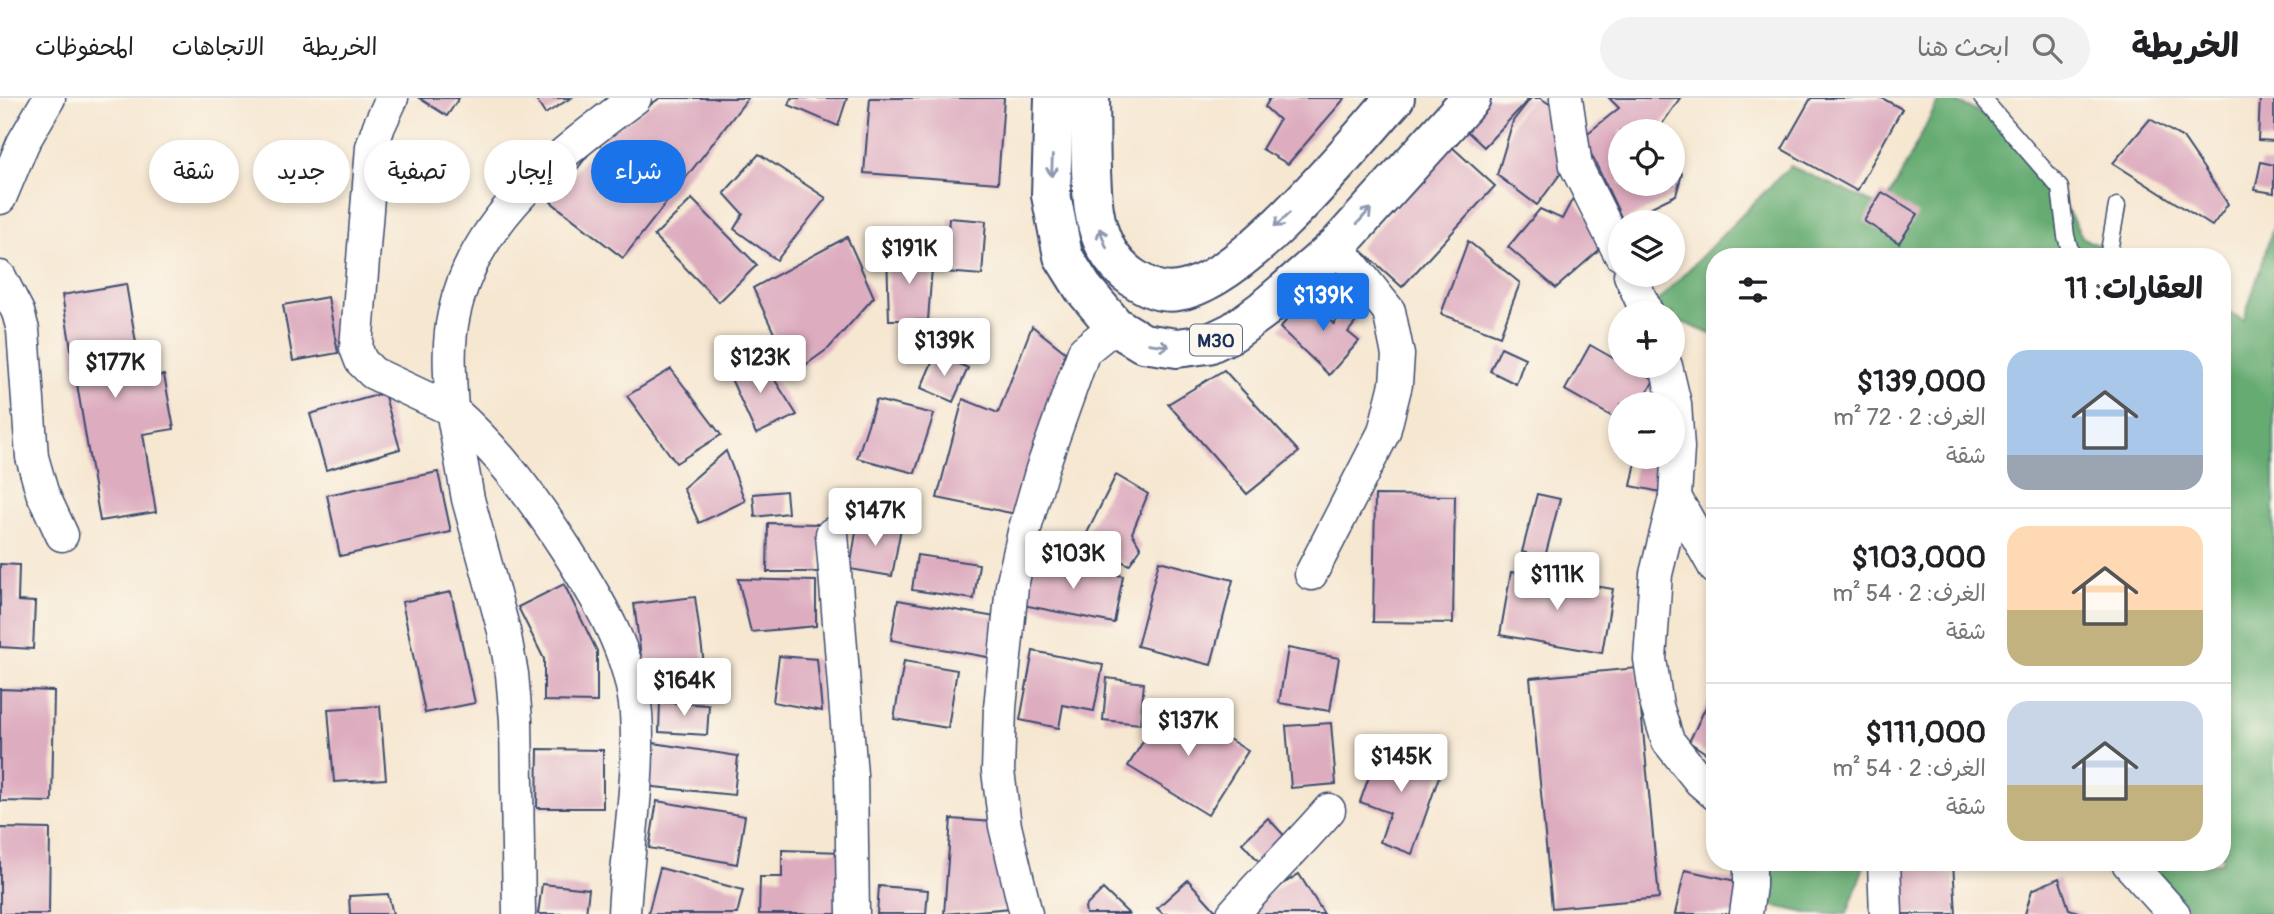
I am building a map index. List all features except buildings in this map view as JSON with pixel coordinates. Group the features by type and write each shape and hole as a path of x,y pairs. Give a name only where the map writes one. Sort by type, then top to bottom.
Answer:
{"highway":[{"name":"M30","path":"1054,98 1051,195 1063,256 1083,288 1115,326 1143,343 1177,348 1208,344 1233,332 1264,309 1337,246 1472,98"},
{"path":"1090,98 1094,211 1102,235 1110,256 1124,272 1146,286 1163,292 1202,285 1232,267 1302,202 1395,98"}],"street":[{"path":"0,198 23,143 49,98"},
{"path":"392,98 372,147 356,348 361,361 373,373 452,410 499,456 537,504 613,628 623,654 636,709 638,747 625,914"},
{"path":"519,914 516,720 512,674 504,631 468,499 452,410 450,353 454,313 470,269 485,239 505,211 532,182 635,98"},
{"path":"1566,98 1576,166 1608,230"},
{"path":"1311,574 1384,432 1396,384 1398,355 1389,311 1337,246"},
{"path":"0,277 13,301 23,330 33,457 42,492 62,535"},
{"path":"1026,914 1005,826 998,771 1002,682 1012,586 1042,469 1084,351 1115,326"},
{"path":"1668,378 1675,404 1678,448 1675,497 1656,574 1650,659 1657,706 1668,741 1706,786"},
{"path":"1675,497 1706,552"},
{"path":"832,534 851,775 853,914"},
{"path":"1233,914 1329,810"},
{"path":"1746,914 1750,871"},
{"path":"1884,871 1886,914"},
{"path":"2135,871 2174,914"}],"lane":[{"path":"1982,98 2060,188 2069,248"},
{"path":"2110,248 2117,206"}],"green space":[{"path":"1940,98 1948,98 2022,131 2083,238 2102,248 1710,248 1790,166 1884,208"},
{"path":"2274,224 2274,914 2189,914 2187,904 2143,871 2231,871 2231,313 2244,320"},
{"path":"1706,252 1706,332 1685,323 1685,301 1658,301 1672,287 1685,287 1685,273"},
{"path":"1764,871 1862,871 1847,914 1811,914 1751,901"}]}
